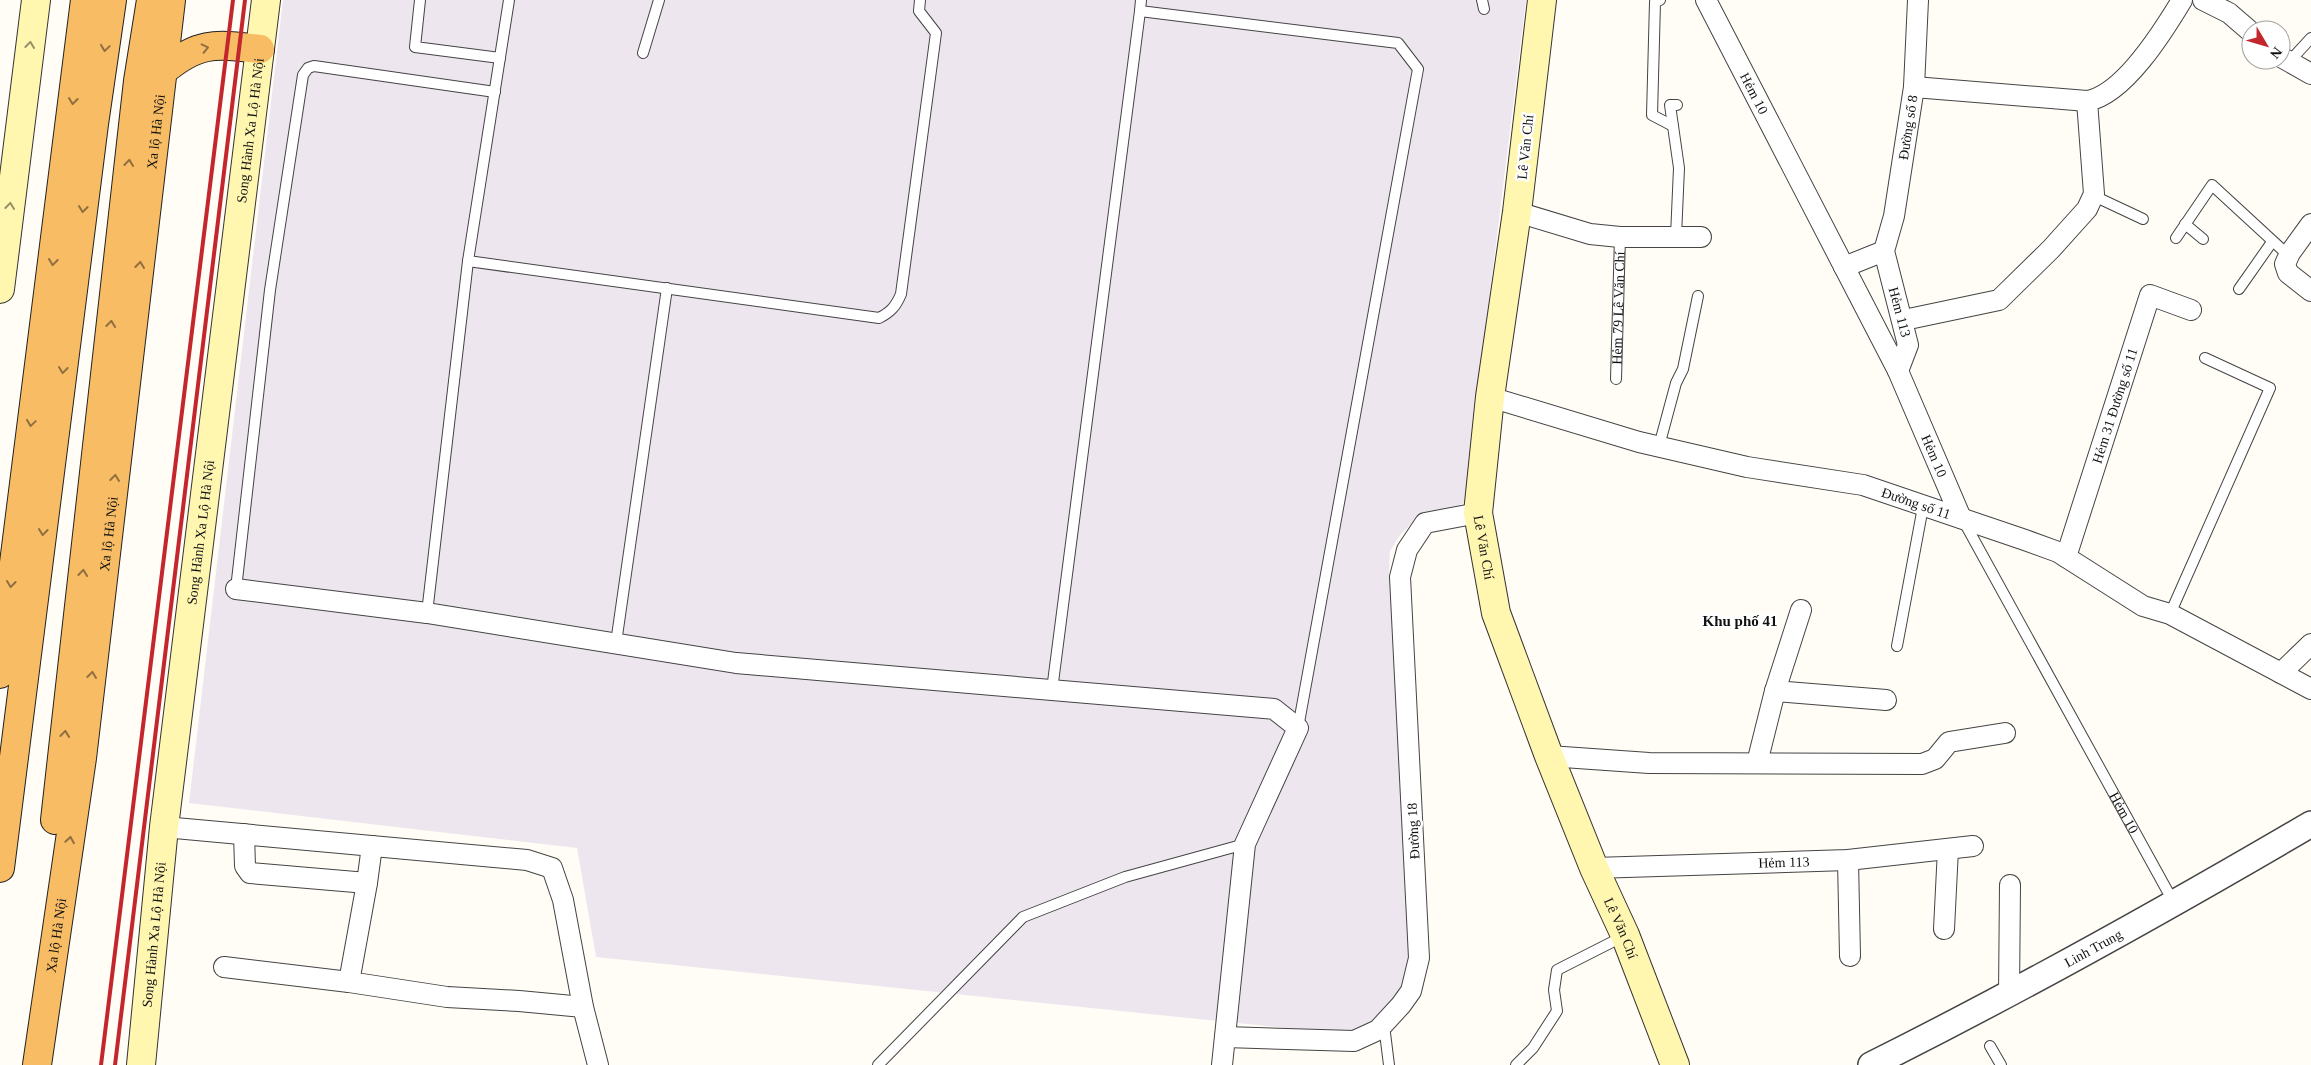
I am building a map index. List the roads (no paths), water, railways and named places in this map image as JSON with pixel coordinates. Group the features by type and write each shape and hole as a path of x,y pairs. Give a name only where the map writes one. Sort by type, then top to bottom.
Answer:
{"highway":[{"path":"0,674 85,0"},
{"path":"0,868 92,133 112,0"},
{"name":"Xa lộ Hà Nội","path":"23,1065 57,800 138,82 152,0"},
{"name":"Xa lộ Hà Nội","path":"36,1065 82,758 171,0"},
{"path":"163,71 183,55 204,47 222,45 260,48"},
{"path":"57,800 82,758"},
{"path":"33,981 44,1009"}],"main road":[{"path":"0,135 16,0"},
{"path":"0,289 36,0"},
{"name":"Song Hành Xa Lộ Hà Nội","path":"141,1065 164,827 266,0"},
{"name":"Lê Văn Chí","path":"1542,0 1517,212 1490,397 1478,513 1496,613 1549,756 1594,868 1625,935 1675,1065"}],"street":[{"name":"Hẻm 10","path":"1706,0 1898,371 1961,518"},
{"name":"Đường số 8","path":"1884,251 1894,216 1914,87 1918,0"},
{"path":"1914,87 2087,101 2104,96 2148,52 2182,0"},
{"path":"2203,0 2232,6 2242,20"},
{"path":"2291,64 2311,74"},
{"path":"1904,320 1999,300 2051,249 2086,209 2094,196 2087,101"},
{"name":"Hẻm 79 Lê Văn Chí","path":"1517,212 1590,234 1620,237 1701,237"},
{"path":"2311,224 2288,255 2285,264 2288,273 2311,291"},
{"path":"1844,266 1884,251"},
{"name":"Hẻm 113","path":"1884,251 1904,320 1908,345 1898,371"},
{"name":"Hẻm 31 Đường số 11","path":"2066,557 2150,295 2191,310"},
{"name":"Đường số 11","path":"1490,397 1659,446 1747,467 1863,485 2058,552 2143,606 2170,614 2311,689"},
{"name":"Đường 18","path":"1226,1037 1354,1041 1384,1025 1411,991 1419,958 1400,577 1407,550 1425,523 1478,513"},
{"path":"236,589 427,613 736,663 1274,709 1298,728 1245,844 1222,1065"},
{"path":"1757,763 1775,691 1801,610"},
{"path":"2281,673 2311,644"},
{"path":"1775,691 1886,700"},
{"path":"1549,756 1650,763 1922,764 1935,759 1948,742 2006,733"},
{"name":"Linh Trung","path":"1871,1065 2009,996 2174,904 2311,824"},
{"path":"164,827 527,860 552,868 563,900 583,1007 598,1065"},
{"path":"244,834 245,866 250,873 367,883"},
{"path":"349,982 372,846"},
{"name":"Hẻm 113","path":"1594,868 1848,860 1973,846"},
{"path":"1944,930 1948,849"},
{"path":"1848,860 1850,956"},
{"path":"2009,996 2010,885"},
{"path":"224,967 349,982 448,997 583,1007"}],"lane":[{"path":"420,0 415,47 500,58"},
{"path":"427,613 468,261 509,0"},
{"path":"643,53 659,0"},
{"path":"468,261 879,318 897,305 901,294 936,33 918,11 920,0"},
{"path":"1052,690 1141,0"},
{"path":"1660,0 1655,2 1652,116 1673,126"},
{"path":"1140,11 1398,42 1418,69 1298,728"},
{"path":"2291,54 2311,38"},
{"path":"236,589 270,290 303,75 308,68 314,66 494,92"},
{"path":"1676,236 1679,168 1670,105 1677,104"},
{"path":"2176,238 2212,185 2288,255"},
{"path":"2094,196 2143,219"},
{"path":"2185,224 2203,239"},
{"name":"Hẻm 79 Lê Văn Chí","path":"1616,379 1620,237"},
{"path":"2239,289 2272,242"},
{"path":"616,643 667,288"},
{"path":"1659,446 1676,383 1683,370 1698,296"},
{"path":"2170,614 2270,388 2205,358"},
{"path":"1897,646 1923,507"},
{"name":"Hẻm 10","path":"1961,518 2174,904"},
{"path":"878,1065 1023,917 1125,876 1245,844"},
{"path":"1516,1065 1533,1048 1557,1011 1554,990 1557,970 1625,935"},
{"path":"1384,1025 1389,1065"},
{"path":"1990,1046 2001,1065"}],"railway":[{"path":"101,1065 233,0"},
{"path":"115,1065 245,0"}],"district":[{"name":"Khu phố 41","path":"1740,621"}]}
